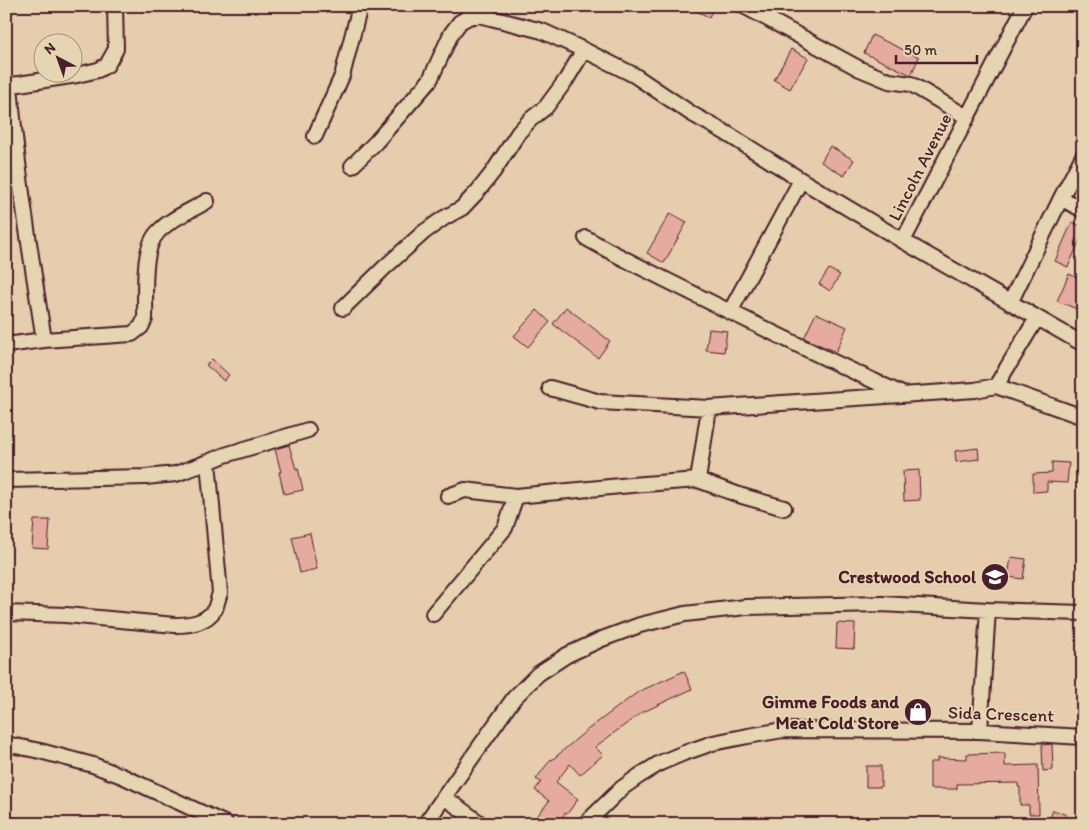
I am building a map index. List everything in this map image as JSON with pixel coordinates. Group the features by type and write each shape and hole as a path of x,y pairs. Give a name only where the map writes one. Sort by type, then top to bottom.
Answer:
{"street":[{"path":"44,340 8,86 98,70 107,65 116,49 115,6"},
{"path":"315,136 342,76 360,6"},
{"path":"744,6 860,69 889,81 911,84 967,117"},
{"name":"Lincoln Avenue","path":"1025,6 903,241 1083,344"},
{"path":"352,166 376,142 430,80 451,34 460,22 469,17 479,15 542,31 634,75 692,114 903,241"},
{"path":"343,308 424,232 462,208 478,191 519,132 546,107 566,80 584,50"},
{"path":"1010,302 1083,156"},
{"path":"730,312 802,180"},
{"path":"1061,198 1083,210"},
{"path":"6,345 44,340 132,334 141,327 145,319 146,260 150,245 157,233 171,221 207,202"},
{"path":"586,238 730,312 903,395"},
{"path":"996,386 1037,318"},
{"path":"550,388 600,402 708,408 975,390 996,386 1083,417"},
{"path":"698,480 708,408"},
{"path":"6,480 145,477 176,474 225,455 308,430"},
{"path":"6,613 66,615 175,625 190,625 204,620 215,608 220,593 208,462"},
{"path":"448,496 465,490 516,496 698,480 742,496 784,508"},
{"path":"433,614 505,528 516,496"},
{"path":"425,824 514,698 538,674 567,655 640,625 685,614 746,607 882,604 1083,613"},
{"path":"980,731 988,610"},
{"name":"Sida Crescent","path":"585,824 622,788 660,764 684,753 748,736 783,730 980,731 1083,737"},
{"path":"6,744 92,765 122,776 226,824"},
{"path":"444,797 481,824"}],"building":[{"path":"686,6 714,6 709,17"},
{"path":"872,35 919,57 911,75 864,53"},
{"path":"791,49 808,58 790,89 774,80"},
{"path":"830,146 854,160 844,176 821,162"},
{"path":"670,213 687,222 664,263 647,253"},
{"path":"1072,222 1083,227 1083,233 1068,267 1055,261"},
{"path":"829,269 840,275 830,291 819,284"},
{"path":"1069,274 1083,280 1083,296 1077,309 1057,301"},
{"path":"566,307 610,341 598,358 553,324"},
{"path":"537,310 550,322 528,347 514,336"},
{"path":"816,313 847,327 836,352 804,338"},
{"path":"709,329 727,331 724,352 706,350"},
{"path":"212,359 229,375 224,381 206,365"},
{"path":"289,445 296,469 298,468 303,490 284,494 275,449"},
{"path":"978,448 979,459 956,462 955,451"},
{"path":"1052,462 1069,463 1067,483 1047,482 1047,491 1033,492 1033,474 1052,473"},
{"path":"919,470 920,500 904,501 903,471"},
{"path":"34,520 50,520 48,549 32,548"},
{"path":"310,533 317,569 300,573 292,537"},
{"path":"1011,557 1026,559 1023,579 1008,577"},
{"path":"837,623 855,624 854,649 836,648"},
{"path":"684,671 692,689 641,713 595,747 603,755 580,775 570,764 556,782 578,799 558,824 531,824 549,801 535,790 541,782 536,779 551,759 638,692"},
{"path":"1052,744 1053,770 1043,771 1042,745"},
{"path":"1005,753 1005,766 1038,765 1039,814 1029,814 1029,805 1020,805 1020,787 1018,787 1018,783 957,784 957,789 930,789 930,762 937,762 937,758 967,759 967,754"},
{"path":"866,766 881,766 881,787 866,787"},
{"path":"1053,810 1067,815 1064,824 1048,824"}],"place":[{"name":"Crestwood School","path":"995,577"},
{"name":"Gimme Foods and Meat Cold Store","path":"918,712"}]}
